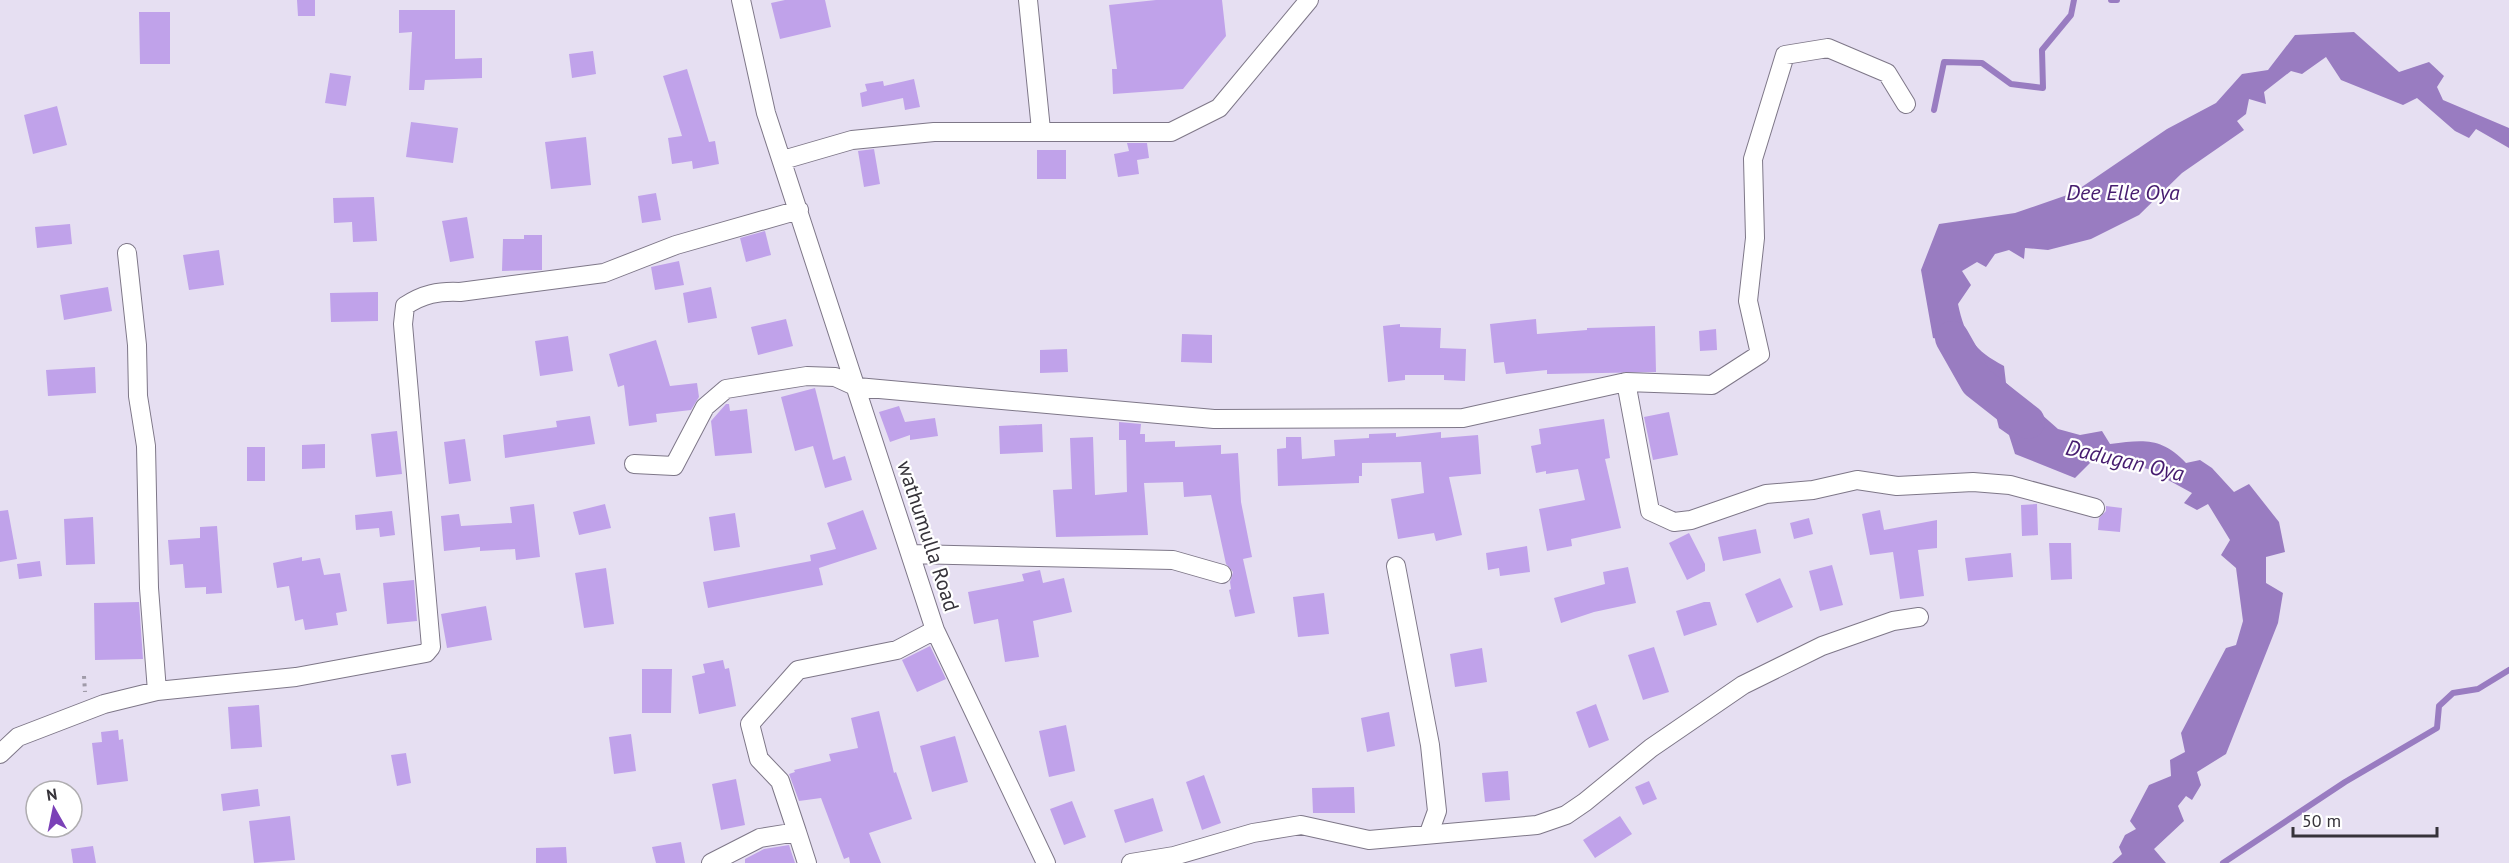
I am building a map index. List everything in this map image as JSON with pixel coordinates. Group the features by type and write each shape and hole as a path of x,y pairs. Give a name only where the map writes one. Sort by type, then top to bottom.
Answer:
{"street":[{"name":"wathumulla Road","path":"741,0 766,113 935,630 1046,863"},
{"path":"1028,0 1041,130"},
{"path":"783,160 852,140 934,132 1041,130 1171,132 1219,108 1309,0"},
{"path":"634,464 674,466 705,407 726,389 807,376 836,377 857,387 1214,419 1463,418 1626,382 1712,385 1760,354 1748,301 1755,238 1753,159 1785,55 1828,48 1887,73 1906,104"},
{"path":"0,754 18,737 38,727 104,704 157,691 296,677 426,653 431,647 403,324 405,306 418,297 440,291 460,292 604,273 676,245 799,210"},
{"path":"127,253 137,345 138,396 146,446 149,588 157,691"},
{"path":"1626,382 1650,512 1674,522 1691,520 1766,494 1813,490 1857,480 1897,486 1973,482 2010,485 2095,508"},
{"path":"911,554 1173,560 1222,574"},
{"path":"1396,566 1430,745 1437,811 1429,833"},
{"path":"1131,863 1174,856 1253,834 1301,825 1369,840 1537,825 1566,815 1651,748 1743,685 1822,646 1893,621 1920,616"},
{"path":"807,863 780,781 759,759 750,724 798,669 897,650 935,630"},
{"path":"711,863 760,838 798,832"}],"water":[{"name":"Dee Elle Oya","path":"2354,32 2399,72 2429,62 2444,76 2437,87 2443,100 2509,128 2509,148 2476,129 2469,138 2455,131 2417,98 2403,105 2341,80 2326,57 2302,74 2291,71 2264,92 2266,104 2249,99 2246,114 2237,121 2244,130 2182,173 2139,215 2091,239 2048,250 2025,248 2024,259 2009,250 1995,254 1986,267 1977,262 1962,271 1971,285 1958,304 1964,325 1972,341 1985,354 2004,366 2006,383 2058,429 2080,435 2102,431 2110,444 2151,442 2168,448 2186,463 2200,460 2212,468 2234,492 2249,484 2279,522 2285,552 2266,557 2266,583 2283,593 2278,623 2226,754 2197,772 2201,785 2192,800 2186,796 2178,806 2184,821 2154,849 2166,863 2112,863 2122,854 2119,847 2125,835 2136,829 2130,821 2149,785 2171,776 2170,760 2185,752 2181,733 2226,648 2236,645 2243,621 2236,568 2221,555 2230,540 2208,504 2197,510 2184,503 2192,493 2148,469 2096,457 2075,478 2015,454 2009,435 1999,428 1989,387 1979,377 1957,380 1953,373 1960,363 1950,342 1933,338 1921,270 1939,224 2015,213 2073,193 2167,129 2216,103 2242,74 2268,70 2295,35"}],"building":[{"path":"297,0 315,0 315,16 298,16"},
{"path":"785,0 825,0 831,27 780,39 771,3"},
{"path":"1156,0 1222,0 1226,36 1183,89 1113,94 1112,69 1117,69 1109,5"},
{"path":"399,10 455,10 455,59 482,58 482,78 425,80 424,90 409,90 412,32 399,33"},
{"path":"139,12 170,12 170,64 140,64"},
{"path":"593,51 596,74 572,78 569,54"},
{"path":"687,69 709,142 715,141 719,164 693,169 692,161 672,164 668,138 682,136 663,76"},
{"path":"330,73 351,76 346,106 325,103"},
{"path":"914,79 920,107 905,110 903,98 862,107 860,93 867,91 865,84 883,81 884,86"},
{"path":"57,106 67,145 33,154 24,115"},
{"path":"411,122 458,128 453,163 406,157"},
{"path":"586,137 591,185 551,189 545,142"},
{"path":"1127,143 1147,143 1149,158 1137,160 1139,174 1118,177 1114,154 1129,151"},
{"path":"874,149 880,184 864,187 858,151"},
{"path":"1037,150 1066,150 1066,179 1037,179"},
{"path":"656,193 661,220 642,223 638,196"},
{"path":"374,197 377,241 353,242 352,222 334,223 333,198"},
{"path":"467,217 474,258 450,262 442,221"},
{"path":"70,224 72,244 37,248 35,227"},
{"path":"765,231 771,255 746,262 740,238"},
{"path":"524,235 542,235 542,270 502,271 503,239 524,239"},
{"path":"219,250 224,285 189,290 183,255"},
{"path":"679,261 684,285 655,290 651,267"},
{"path":"108,287 112,311 64,320 60,295"},
{"path":"711,287 717,318 688,323 683,293"},
{"path":"378,292 378,321 331,322 330,293"},
{"path":"786,319 793,346 758,355 751,327"},
{"path":"1536,319 1537,334 1587,330 1587,328 1655,326 1656,372 1547,374 1547,370 1506,374 1504,362 1494,363 1490,324"},
{"path":"1400,324 1400,327 1441,328 1440,348 1466,349 1465,381 1444,380 1444,375 1405,375 1405,380 1388,382 1383,326"},
{"path":"1716,329 1717,350 1700,351 1699,331"},
{"path":"1182,334 1212,335 1212,363 1181,362"},
{"path":"568,336 573,371 540,376 535,341"},
{"path":"656,340 670,386 697,383 699,397 691,410 656,414 657,422 629,426 624,385 618,387 609,354"},
{"path":"1067,349 1068,372 1040,373 1040,350"},
{"path":"95,367 96,393 48,396 46,370"},
{"path":"815,388 833,460 845,456 852,480 825,488 813,446 795,451 781,397"},
{"path":"726,404 729,404 730,411 747,409 752,453 715,456 711,421"},
{"path":"899,406 905,422 935,418 938,436 910,440 910,435 890,442 879,412"},
{"path":"1669,412 1678,455 1653,460 1644,417"},
{"path":"590,416 595,444 505,458 503,435 557,427 556,421"},
{"path":"1604,419 1610,458 1605,459 1621,528 1571,539 1572,546 1547,551 1539,509 1585,500 1578,469 1546,474 1546,471 1536,473 1531,446 1541,444 1539,429"},
{"path":"1119,422 1141,424 1140,434 1145,434 1145,442 1175,441 1175,447 1221,445 1221,454 1238,453 1241,502 1252,557 1243,559 1255,613 1235,617 1229,590 1233,572 1226,564 1211,495 1184,497 1183,482 1144,483 1148,535 1056,537 1053,490 1072,489 1070,438 1093,437 1095,495 1127,492 1126,440 1119,440"},
{"path":"1042,424 1043,452 1000,454 999,426"},
{"path":"397,431 402,474 376,477 371,434"},
{"path":"1441,432 1441,438 1478,435 1481,474 1449,477 1462,535 1436,541 1434,533 1398,539 1391,499 1424,493 1421,462 1362,463 1362,476 1359,476 1359,483 1278,486 1277,449 1286,448 1286,437 1301,437 1302,459 1335,456 1334,440 1369,438 1369,434 1396,433 1396,437"},
{"path":"465,439 471,481 449,484 444,442"},
{"path":"325,444 325,468 302,469 302,445"},
{"path":"247,447 265,447 265,481 247,481"},
{"path":"534,504 540,557 516,560 515,549 480,551 480,547 444,551 441,516 459,514 461,526 512,523 510,507"},
{"path":"605,504 611,528 579,535 573,512"},
{"path":"2037,504 2038,535 2022,536 2021,505"},
{"path":"2106,506 2122,508 2120,532 2098,530 2099,518 2106,511"},
{"path":"8,510 17,559 0,562 0,511"},
{"path":"863,510 877,549 819,568 823,585 708,608 703,582 811,561 810,555 836,549 827,523"},
{"path":"1880,510 1884,530 1937,520 1937,548 1918,550 1924,596 1900,599 1893,552 1870,555 1862,514"},
{"path":"392,511 395,535 380,537 379,528 356,530 355,515"},
{"path":"735,513 740,547 714,551 709,517"},
{"path":"93,517 95,564 66,565 64,519"},
{"path":"1809,518 1813,534 1794,539 1790,523"},
{"path":"217,526 222,593 206,594 206,587 185,588 183,564 170,565 168,540 200,538 200,527"},
{"path":"1756,529 1761,553 1723,561 1718,537"},
{"path":"1689,533 1705,564 1705,571 1687,580 1669,543"},
{"path":"2049,543 2071,543 2072,579 2051,580"},
{"path":"1527,546 1530,572 1500,576 1499,568 1488,570 1486,553"},
{"path":"2011,553 2013,577 1968,581 1965,558"},
{"path":"302,557 302,561 320,558 324,575 340,573 347,611 336,613 338,625 305,630 303,619 295,621 289,586 277,588 273,563"},
{"path":"40,561 42,576 19,579 17,564"},
{"path":"1832,565 1843,605 1820,611 1809,571"},
{"path":"1628,567 1636,603 1594,612 1561,623 1554,598 1605,584 1603,572"},
{"path":"606,568 614,624 584,628 575,573"},
{"path":"1040,570 1043,583 1064,578 1072,612 1033,621 1039,657 1005,662 998,619 974,624 968,592 1024,581 1022,574"},
{"path":"1780,578 1793,607 1757,623 1745,594"},
{"path":"414,580 417,621 387,624 383,583"},
{"path":"1324,593 1329,634 1298,637 1293,597"},
{"path":"139,602 143,659 95,660 94,603"},
{"path":"1710,602 1717,625 1684,636 1676,611"},
{"path":"486,606 492,640 447,648 441,614"},
{"path":"930,646 946,679 917,692 902,660"},
{"path":"1654,647 1669,692 1643,700 1628,655"},
{"path":"1482,648 1487,682 1455,687 1450,654"},
{"path":"723,660 725,669 729,668 736,706 699,714 692,676 705,673 703,664"},
{"path":"642,669 672,669 671,713 642,713"},
{"path":"1596,704 1609,740 1589,748 1576,712"},
{"path":"259,705 262,747 231,749 228,707"},
{"path":"879,711 894,773 896,772 912,819 869,833 881,863 850,863 849,857 844,859 821,798 799,801 789,774 795,772 794,770 831,761 829,754 858,748 851,718"},
{"path":"1389,712 1395,746 1367,752 1361,718"},
{"path":"1066,725 1075,771 1049,777 1039,731"},
{"path":"118,730 119,740 123,739 128,781 97,785 92,743 102,742 101,732"},
{"path":"631,734 636,771 614,774 609,737"},
{"path":"955,736 968,782 932,792 920,746"},
{"path":"406,753 411,783 397,786 391,755"},
{"path":"1508,771 1510,800 1485,802 1482,773"},
{"path":"1204,775 1221,823 1202,830 1186,782"},
{"path":"736,779 745,825 721,830 712,784"},
{"path":"1649,781 1657,799 1643,805 1635,787"},
{"path":"1354,787 1355,813 1313,813 1312,788"},
{"path":"258,789 260,806 223,811 221,794"},
{"path":"1153,798 1163,831 1125,843 1114,810"},
{"path":"1072,801 1086,837 1064,845 1050,809"},
{"path":"290,816 295,860 254,863 249,821"},
{"path":"1620,816 1632,834 1595,858 1583,840"},
{"path":"681,842 685,863 656,863 652,847"},
{"path":"789,845 795,863 745,863 745,859 764,849"},
{"path":"93,846 96,863 73,863 71,849"},
{"path":"566,847 567,863 536,863 536,848"}],"waterway":[{"path":"1934,110 1944,62 1982,63 2011,84 2043,88 2042,50 2071,15 2074,0"},
{"path":"2111,0 2117,0"},
{"name":"Dadugan Oya","path":"1952,338 1977,382 2028,422"},
{"path":"2223,863 2345,782 2437,728 2439,706 2453,693 2478,689 2509,670"}]}
